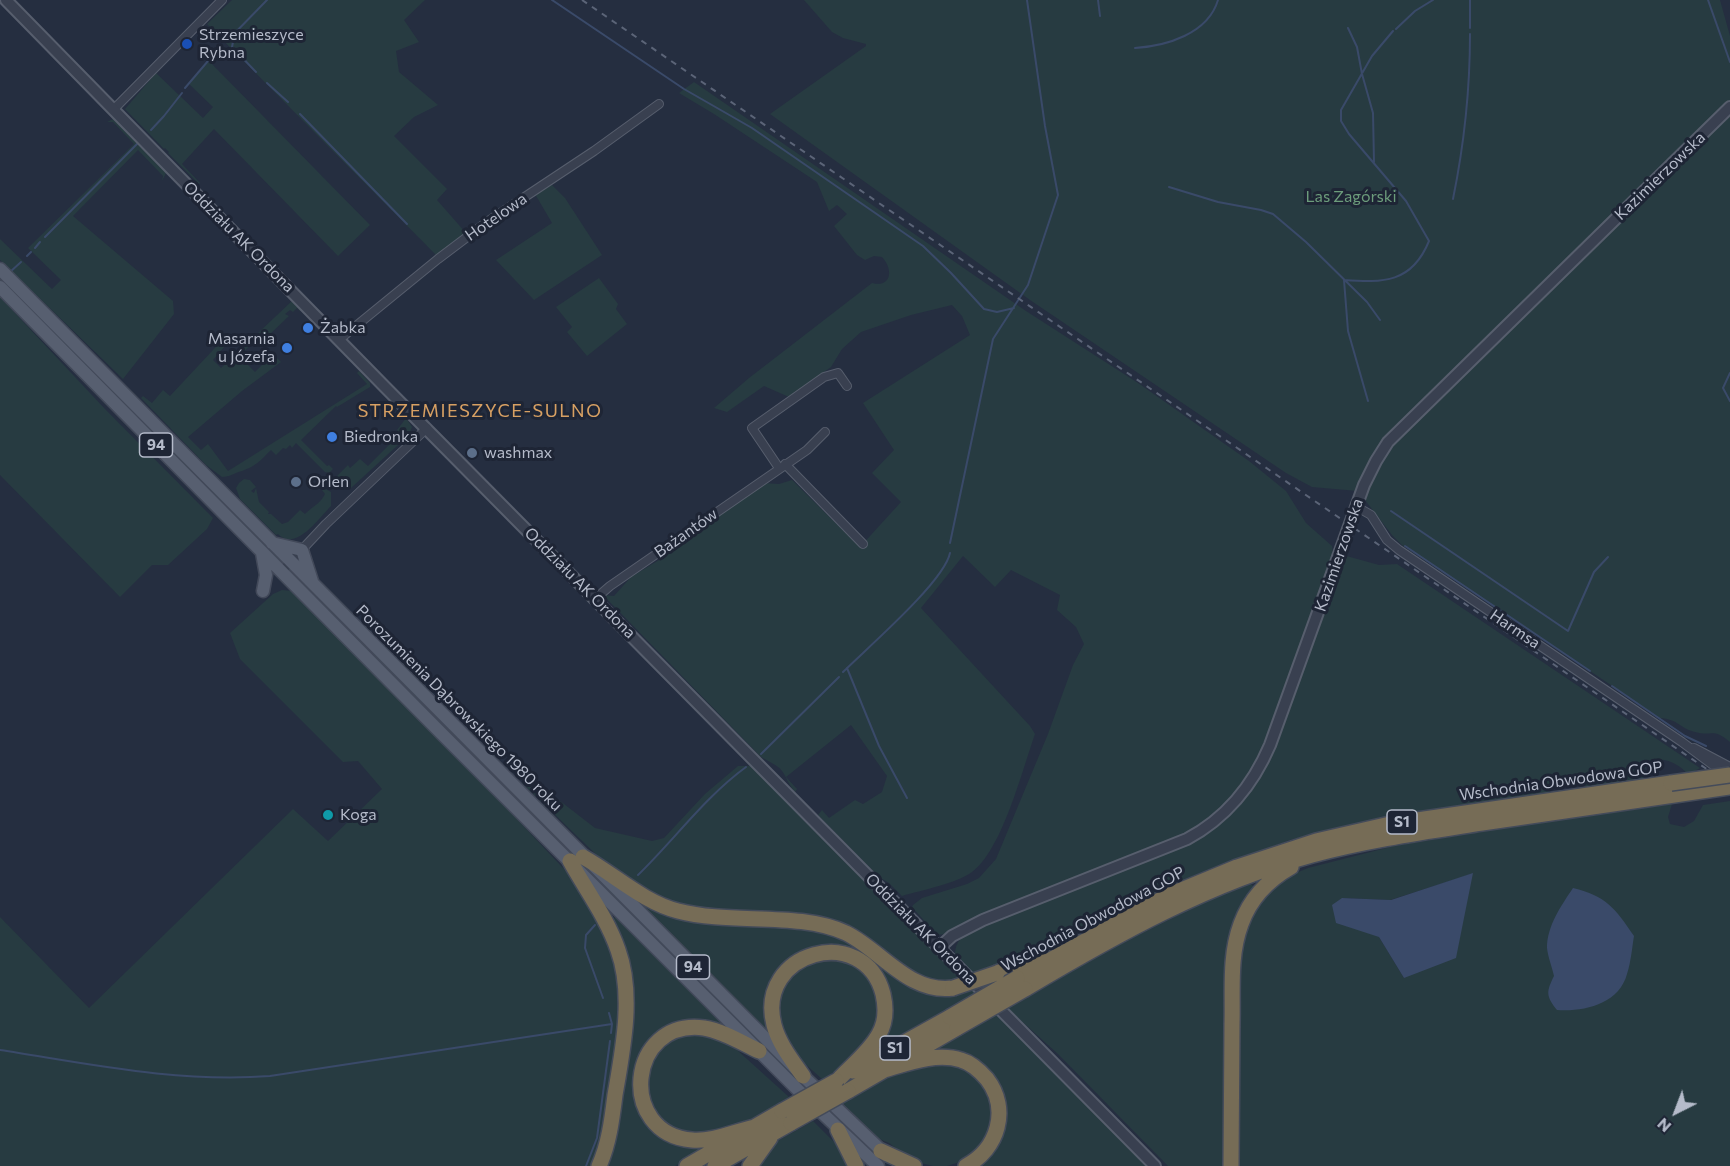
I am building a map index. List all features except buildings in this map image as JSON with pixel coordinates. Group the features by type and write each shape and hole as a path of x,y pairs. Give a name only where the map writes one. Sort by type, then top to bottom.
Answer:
{"highway":[{"name":"Wschodnia Obwodowa GOP","path":"687,1166 755,1127 787,1117 841,1083 1021,984 1205,892 1312,855 1364,842 1676,789 1730,777"},
{"name":"Wschodnia Obwodowa GOP","path":"1021,984 1065,951 1167,896 1237,867 1316,841 1390,824 1676,789 1730,787"},
{"path":"1231,1166 1233,978 1240,925 1256,896 1276,876 1312,855"},
{"path":"577,859 672,909 716,918 777,920 827,927 852,937 896,970 934,988 953,988 1042,956 1065,951"},
{"path":"577,859 615,940 625,986 624,1024 618,1079 610,1129 599,1166"},
{"path":"803,1076 777,1036 772,1016 772,998 776,987 791,967 806,956 827,953 852,957 866,966 878,982 884,1001 884,1025 879,1035 841,1083"},
{"name":"Wschodnia Obwodowa GOP","path":"841,1083 884,1070 954,1022"},
{"path":"755,1127 702,1140 675,1136 655,1121 645,1107 640,1092 640,1077 644,1062 655,1045 668,1035 689,1028 710,1030 759,1051"},
{"path":"884,1070 921,1060 953,1058 970,1064 983,1074 996,1094 998,1126 989,1147 966,1166"},
{"name":"Wschodnia Obwodowa GOP","path":"715,1166 776,1131 787,1117"},
{"path":"838,1130 856,1166"},
{"path":"750,1166 776,1131"},
{"path":"879,1158 914,1166"}],"main road":[{"name":"Porozumienia Dąbrowskiego 1980 roku","path":"0,269 267,547 281,572 803,1076 879,1158"},
{"name":"Porozumienia Dąbrowskiego 1980 roku","path":"0,287 267,547 291,562 314,585 759,1051 838,1130 879,1158 899,1166"},
{"path":"262,591 266,575 267,547 302,550 314,585"}],"street":[{"name":"Oddziału AK Ordona","path":"6,0 1155,1166"},
{"path":"114,109 222,0"},
{"name":"Hotelowa","path":"340,339 438,259 488,222 659,104"},
{"name":"Kazimierzowska","path":"939,948 952,936 983,920 1187,839 1204,830 1228,809 1249,783 1270,745 1364,485 1388,442 1730,107"},
{"path":"848,386 838,373 824,377 752,428 782,466 863,544"},
{"path":"281,572 334,516 427,428"},
{"name":"Bażantów","path":"595,599 610,586 807,450 825,432"},
{"name":"Harmsa","path":"1357,507 1371,514 1387,540 1399,550 1730,777"},
{"name":"Harmsa","path":"1682,742 1730,767"}],"green space":[{"path":"232,0 425,0 404,20 419,42 396,51 399,72 438,105 414,117 394,136 447,189 437,200 466,233 437,256 207,24"},
{"name":"Las Zagórski","path":"804,0 1720,0 1730,36 1730,101 1417,408 1358,491 1312,487 1286,473 1030,300 770,114 866,46 866,44 843,38 832,32"},
{"path":"209,61 370,225 338,256 214,129 182,164 199,184 125,109 156,73 203,118 213,107 189,84"},
{"path":"694,82 1026,311 1138,383 1249,461 1286,491 1306,523 1332,546 1333,554 1262,754 1253,771 1228,804 1204,824 1170,842 978,918 945,934 937,935 912,907 913,905 922,898 979,878 996,859 1048,734 1073,665 1084,644 1076,627 1057,610 1060,595 1011,570 995,587 963,556 921,608 1035,734 1010,809 993,846 983,861 972,872 957,880 902,896 879,877 818,815 822,810 829,818 855,800 863,804 882,792 887,776 851,725 786,777 797,789 795,792 780,768 760,756 603,595 614,596 631,577 664,557 678,541 763,483 779,484 792,480 860,547 901,502 872,473 894,450 863,403 970,335 962,316 952,305 911,315 861,332 842,349 831,367 789,397 764,386 727,412 714,408 749,378 872,283 883,283 887,280 889,272 882,257 874,256 865,260 857,255 834,226 847,214 837,205 829,211 817,182 679,93"},
{"path":"1730,114 1730,742 1719,735 1695,732 1671,720 1660,718 1402,545 1365,500 1366,492 1379,463 1393,444"},
{"path":"115,118 167,171 162,181 163,176 138,150 73,216 173,301 174,314 123,379 0,260 0,239 52,289 61,280 28,248 134,144 113,122 107,122"},
{"path":"552,185 565,198 602,255 534,300 496,260 552,223 535,194"},
{"path":"599,278 618,304 616,309 627,324 587,356 567,332 572,327 556,307"},
{"path":"0,297 105,409 213,518 207,529 168,565 152,565 120,597 0,475"},
{"path":"293,300 300,307 300,311 297,308 285,314 289,316 268,336 273,341 268,344 260,336 239,356 255,372 273,354 281,362 242,391 188,437 201,450 208,444 228,471 367,384 357,373 359,371 370,383 370,387 336,406 301,440 327,466 333,469 329,473 325,472 296,443 292,448 290,445 286,449 283,448 276,455 271,450 251,467 222,477 206,465 141,398 143,396 152,403 163,390 170,396 227,335 231,339 213,360 221,368"},
{"path":"406,418 412,427 409,435 351,488 337,484 336,477 348,465 350,468 360,459 368,466 400,434 397,430"},
{"path":"244,479 250,480 256,487 251,491 254,493 256,488 259,502 269,512 268,514 282,524 288,522 300,510 305,514 317,504 325,494 322,490 324,488 331,492 331,506 306,532 292,539 285,538 276,535 240,499 236,488"},
{"path":"1343,555 1379,565 1397,564 1700,768 1688,775 1674,763 1656,760 1646,767 1643,781 1589,787 1566,782 1547,793 1362,822 1290,840 1193,876 1039,951 976,976 955,953 958,942 970,931 1188,843 1250,789"},
{"path":"282,590 292,591 478,778 581,890 609,942 619,983 620,1017 609,1106 594,1166 0,1166 0,917 89,1008 293,809 328,841 382,789 358,761 343,762 240,659 230,633 273,594"},
{"path":"738,766 754,766 963,979 943,984 908,971 858,936 665,902 607,865 521,782 546,790 595,828 652,841 664,838 705,794"},
{"path":"1730,801 1730,1166 1235,1166 1238,952 1254,907 1284,878 1308,868 1394,846 1672,804 1668,817 1670,824 1684,827 1694,821 1703,805","holes":["1472,874 1404,978 1379,937 1342,898 1390,900"]},
{"path":"1250,883 1254,887 1238,921 1227,1166 1168,1166 1058,1054 1006,1007 1133,937 1229,890"},
{"path":"631,895 805,927 840,937 859,946 900,978 973,989 977,994 870,1054 884,1034 881,976 819,947 767,994 765,1012 774,1041"},
{"path":"615,917 730,1032 685,1023 635,1076 638,1102 651,1124 721,1141 675,1166 604,1166 629,1034 611,922"},
{"path":"834,956 866,971 880,1003 876,1032 845,1066 822,1079 794,1054 784,1039 776,1005 793,970"},
{"path":"998,1012 1149,1166 973,1166 996,1143 990,1075 922,1054"},
{"path":"689,1032 726,1040 789,1097 742,1125 700,1137 669,1128 652,1112 644,1078 658,1049"},
{"path":"918,1064 963,1065 985,1084 994,1110 988,1138 969,1159 947,1166 933,1166 913,1161 889,1143 879,1139 841,1104 899,1071"},
{"path":"813,1121 841,1149 849,1166 756,1166 772,1144"}],"water":[{"path":"1473,873 1456,958 1404,978 1379,937 1336,923 1332,905 1342,898 1391,900"},
{"path":"1573,888 1594,895 1609,904 1634,936 1627,974 1616,993 1599,1004 1589,1007 1557,1010 1548,994 1554,976 1547,948 1549,932"}],"waterway":[{"path":"228,40 267,0"},
{"path":"552,0 684,89 752,128 923,246 984,309 997,312 1014,308"},
{"path":"950,543 993,339 1028,285 1058,195 1045,126 1027,0"},
{"path":"1098,0 1100,16"},
{"path":"1135,48 1172,41 1196,30 1213,12 1218,0"},
{"path":"1396,29 1415,11 1433,0"},
{"path":"1470,0 1470,28"},
{"path":"1708,0 1730,62"},
{"path":"1348,28 1357,47 1373,113 1374,162"},
{"path":"1344,280 1384,280 1405,273 1422,255 1429,241 1406,201 1349,134 1341,121 1341,110 1372,56 1393,31"},
{"path":"1453,199 1466,117 1470,34"},
{"path":"230,38 233,42 232,47 256,72"},
{"path":"185,88 208,61"},
{"path":"267,83 288,102"},
{"path":"151,130 182,93"},
{"path":"300,114 407,224"},
{"path":"45,237 140,141"},
{"path":"1169,187 1218,202 1273,214 1306,242 1367,302 1380,320"},
{"path":"35,248 40,242"},
{"path":"27,256 31,252"},
{"path":"10,272 21,262"},
{"path":"1344,280 1348,331 1368,401"},
{"path":"1730,373 1723,388 1730,401"},
{"path":"1391,511 1568,631 1594,572 1608,557"},
{"path":"1405,546 1590,671"},
{"path":"843,672 920,597 945,565 950,553"},
{"path":"847,668 879,746 907,798"},
{"path":"761,754 839,677"},
{"path":"1612,686 1685,736 1706,746"},
{"path":"638,875 717,791 746,767"},
{"path":"595,925 586,935 585,948 603,998"},
{"path":"0,1050 168,1075 270,1076 612,1024 609,1013"},
{"path":"611,1033 612,1024"},
{"path":"586,1166 597,1138 610,1041"}],"railway":[{"path":"582,0 1730,785"}],"place":[{"name":"Strzemieszyce Rybna","path":"187,44"},
{"name":"Żabka","path":"308,328"},
{"name":"Masarnia u Józefa","path":"287,348"},
{"name":"Biedronka","path":"332,437"},
{"name":"washmax","path":"472,453"},
{"name":"Orlen","path":"296,482"},
{"name":"Koga","path":"328,815"}],"district":[{"name":"STRZEMIESZYCE-SULNO","path":"480,411"}]}
